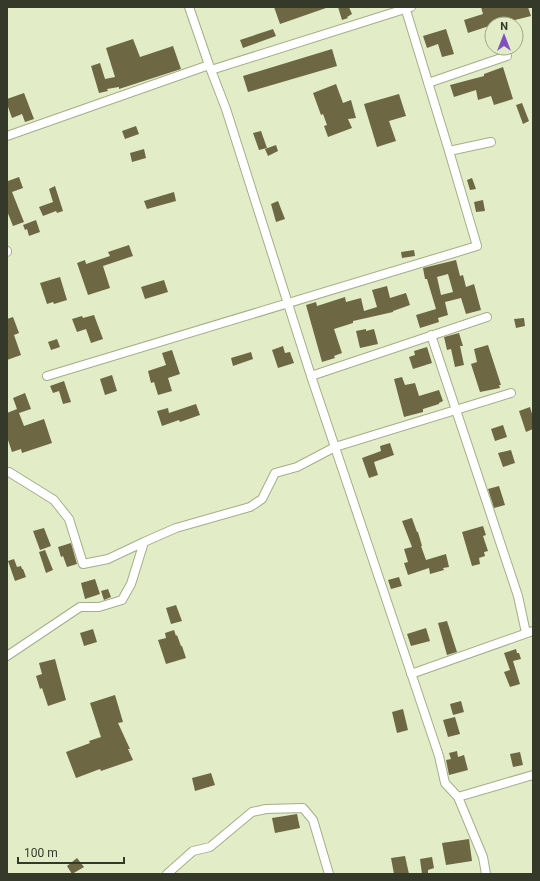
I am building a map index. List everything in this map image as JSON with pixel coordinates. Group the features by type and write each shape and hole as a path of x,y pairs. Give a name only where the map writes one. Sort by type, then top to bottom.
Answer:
{"street":[{"path":"189,7 226,110 311,376 440,756 444,783 458,797 483,857 486,874"},
{"path":"7,136 210,67 407,8 477,246 47,376"},
{"path":"428,83 508,56"},
{"path":"449,151 491,142"},
{"path":"311,376 487,317"},
{"path":"411,674 529,632 431,335"},
{"path":"7,472 54,500 69,519 83,564 108,559 176,528 250,507 262,498 275,473 297,467 335,447 511,393"},
{"path":"7,656 80,606 99,608 122,600 131,584 144,542"},
{"path":"458,797 533,775"},
{"path":"167,874 193,852 210,847 252,812 266,809 303,808 313,820 329,874"}],"building":[{"path":"274,7 326,7 326,8 280,24"},
{"path":"338,7 349,7 352,14 347,17 348,18 342,20"},
{"path":"481,7 528,7 531,16 524,18 524,16 484,16 484,28 468,33 464,20 483,14"},
{"path":"273,29 276,36 243,48 240,40"},
{"path":"446,29 454,54 442,57 438,44 427,48 423,36"},
{"path":"133,39 140,57 173,46 181,69 119,89 119,87 107,89 108,91 99,93 91,66 100,63 105,79 115,77 106,48"},
{"path":"332,49 337,66 248,92 243,76"},
{"path":"503,67 513,99 494,105 491,96 478,100 476,90 454,97 450,85 484,76 484,74"},
{"path":"336,84 343,103 351,100 356,118 348,119 352,128 328,137 324,126 327,125 323,114 321,115 313,93"},
{"path":"24,93 34,119 25,122 22,114 12,118 7,104 7,99"},
{"path":"399,94 406,116 389,121 396,141 377,147 364,104"},
{"path":"522,103 529,121 523,124 516,105"},
{"path":"136,126 139,134 125,139 122,131"},
{"path":"261,131 267,148 259,150 253,133"},
{"path":"276,145 278,151 268,156 265,149"},
{"path":"144,149 146,158 132,162 130,153"},
{"path":"19,177 23,188 12,192 24,222 13,226 7,211 7,180 8,181"},
{"path":"472,178 476,189 470,190 467,180"},
{"path":"55,186 63,211 57,213 56,211 43,216 39,207 53,202 49,189"},
{"path":"174,192 176,201 147,209 144,201"},
{"path":"483,200 485,211 476,212 474,202"},
{"path":"278,201 285,219 276,222 271,204"},
{"path":"36,220 40,232 29,236 27,229 25,230 23,225"},
{"path":"129,245 133,256 103,266 110,288 88,295 77,263 85,260 86,264 110,256 108,252"},
{"path":"414,250 415,256 402,258 401,252"},
{"path":"456,260 460,276 463,275 466,287 474,284 481,310 466,314 461,298 445,302 448,315 438,318 439,322 420,328 416,315 436,309 427,279 425,279 423,268","holes":["448,274 453,292 441,295 437,277"]},
{"path":"60,277 67,300 54,304 53,302 47,304 40,283"},
{"path":"164,280 168,292 145,299 141,287"},
{"path":"387,286 390,298 406,293 410,305 393,312 353,321 353,323 334,329 342,353 334,356 335,358 322,362 306,305 316,302 317,306 345,297 346,302 361,298 364,311 377,307 372,290"},
{"path":"94,315 103,339 91,343 86,329 77,332 72,319"},
{"path":"13,317 19,333 14,335 21,355 7,360 7,319"},
{"path":"524,318 525,326 516,328 514,319"},
{"path":"366,329 366,331 374,329 378,344 360,348 356,331"},
{"path":"459,333 463,346 460,346 464,365 455,367 451,349 447,350 444,337"},
{"path":"57,339 60,347 51,350 48,342"},
{"path":"488,345 501,385 499,385 500,388 480,392 471,364 477,362 474,349"},
{"path":"283,346 285,353 290,352 294,363 278,368 272,350"},
{"path":"427,347 432,363 413,369 409,357 415,355 414,351"},
{"path":"172,350 180,374 168,378 172,391 158,395 154,382 151,383 148,371 166,365 162,353"},
{"path":"251,352 253,359 233,366 231,358"},
{"path":"112,375 117,391 105,395 100,379"},
{"path":"402,377 405,385 415,383 419,396 439,390 443,401 439,404 423,409 423,412 404,417 394,379"},
{"path":"64,381 71,402 63,404 59,391 53,393 50,386"},
{"path":"25,393 31,409 19,413 24,426 44,419 52,443 22,453 21,449 12,452 7,437 7,413 17,409 13,398"},
{"path":"196,404 200,415 162,426 157,411 168,408 169,413"},
{"path":"530,407 533,417 533,429 526,432 519,411"},
{"path":"503,425 507,437 495,441 491,429"},
{"path":"390,443 394,455 374,462 378,475 369,478 362,458 381,451 380,446"},
{"path":"511,450 515,463 503,467 498,453"},
{"path":"499,486 505,505 494,508 488,489"},
{"path":"412,518 418,532 426,560 446,554 449,567 430,574 429,568 408,575 404,563 408,562 404,549 412,547 402,521"},
{"path":"483,526 486,535 483,536 488,551 484,552 485,556 479,558 480,564 472,566 462,532"},
{"path":"44,528 51,546 40,550 33,531"},
{"path":"71,543 77,564 67,567 63,556 61,557 58,547"},
{"path":"45,550 53,570 46,573 39,552"},
{"path":"14,559 17,567 21,566 23,569 26,577 15,581 8,561"},
{"path":"399,577 402,586 391,589 388,580"},
{"path":"95,579 100,594 85,599 81,583"},
{"path":"108,589 111,597 104,600 101,591"},
{"path":"176,605 182,621 171,624 166,608"},
{"path":"447,621 457,652 447,655 438,623"},
{"path":"426,628 430,641 411,646 407,634"},
{"path":"93,629 97,642 84,646 80,633"},
{"path":"174,630 186,658 166,664 158,640 166,638 165,633"},
{"path":"516,649 521,659 513,661 520,684 510,687 504,672 510,670 504,653"},
{"path":"55,659 66,700 48,706 36,676 42,674 39,663"},
{"path":"115,695 123,722 118,723 130,749 128,749 133,760 101,771 100,769 76,778 66,752 101,737 90,703"},
{"path":"461,701 464,712 453,715 450,704"},
{"path":"403,709 408,730 397,733 392,712"},
{"path":"455,717 460,734 448,737 443,720"},
{"path":"457,751 458,757 464,755 468,770 449,775 446,760 451,759 449,753"},
{"path":"520,752 523,765 513,767 510,754"},
{"path":"211,773 215,785 195,791 192,778"},
{"path":"297,814 300,828 275,833 272,818"},
{"path":"469,839 472,861 446,865 442,843"},
{"path":"405,856 409,874 394,874 391,858"},
{"path":"432,857 434,868 428,870 428,874 422,874 420,859"},
{"path":"77,858 84,867 72,874 67,866"}]}
